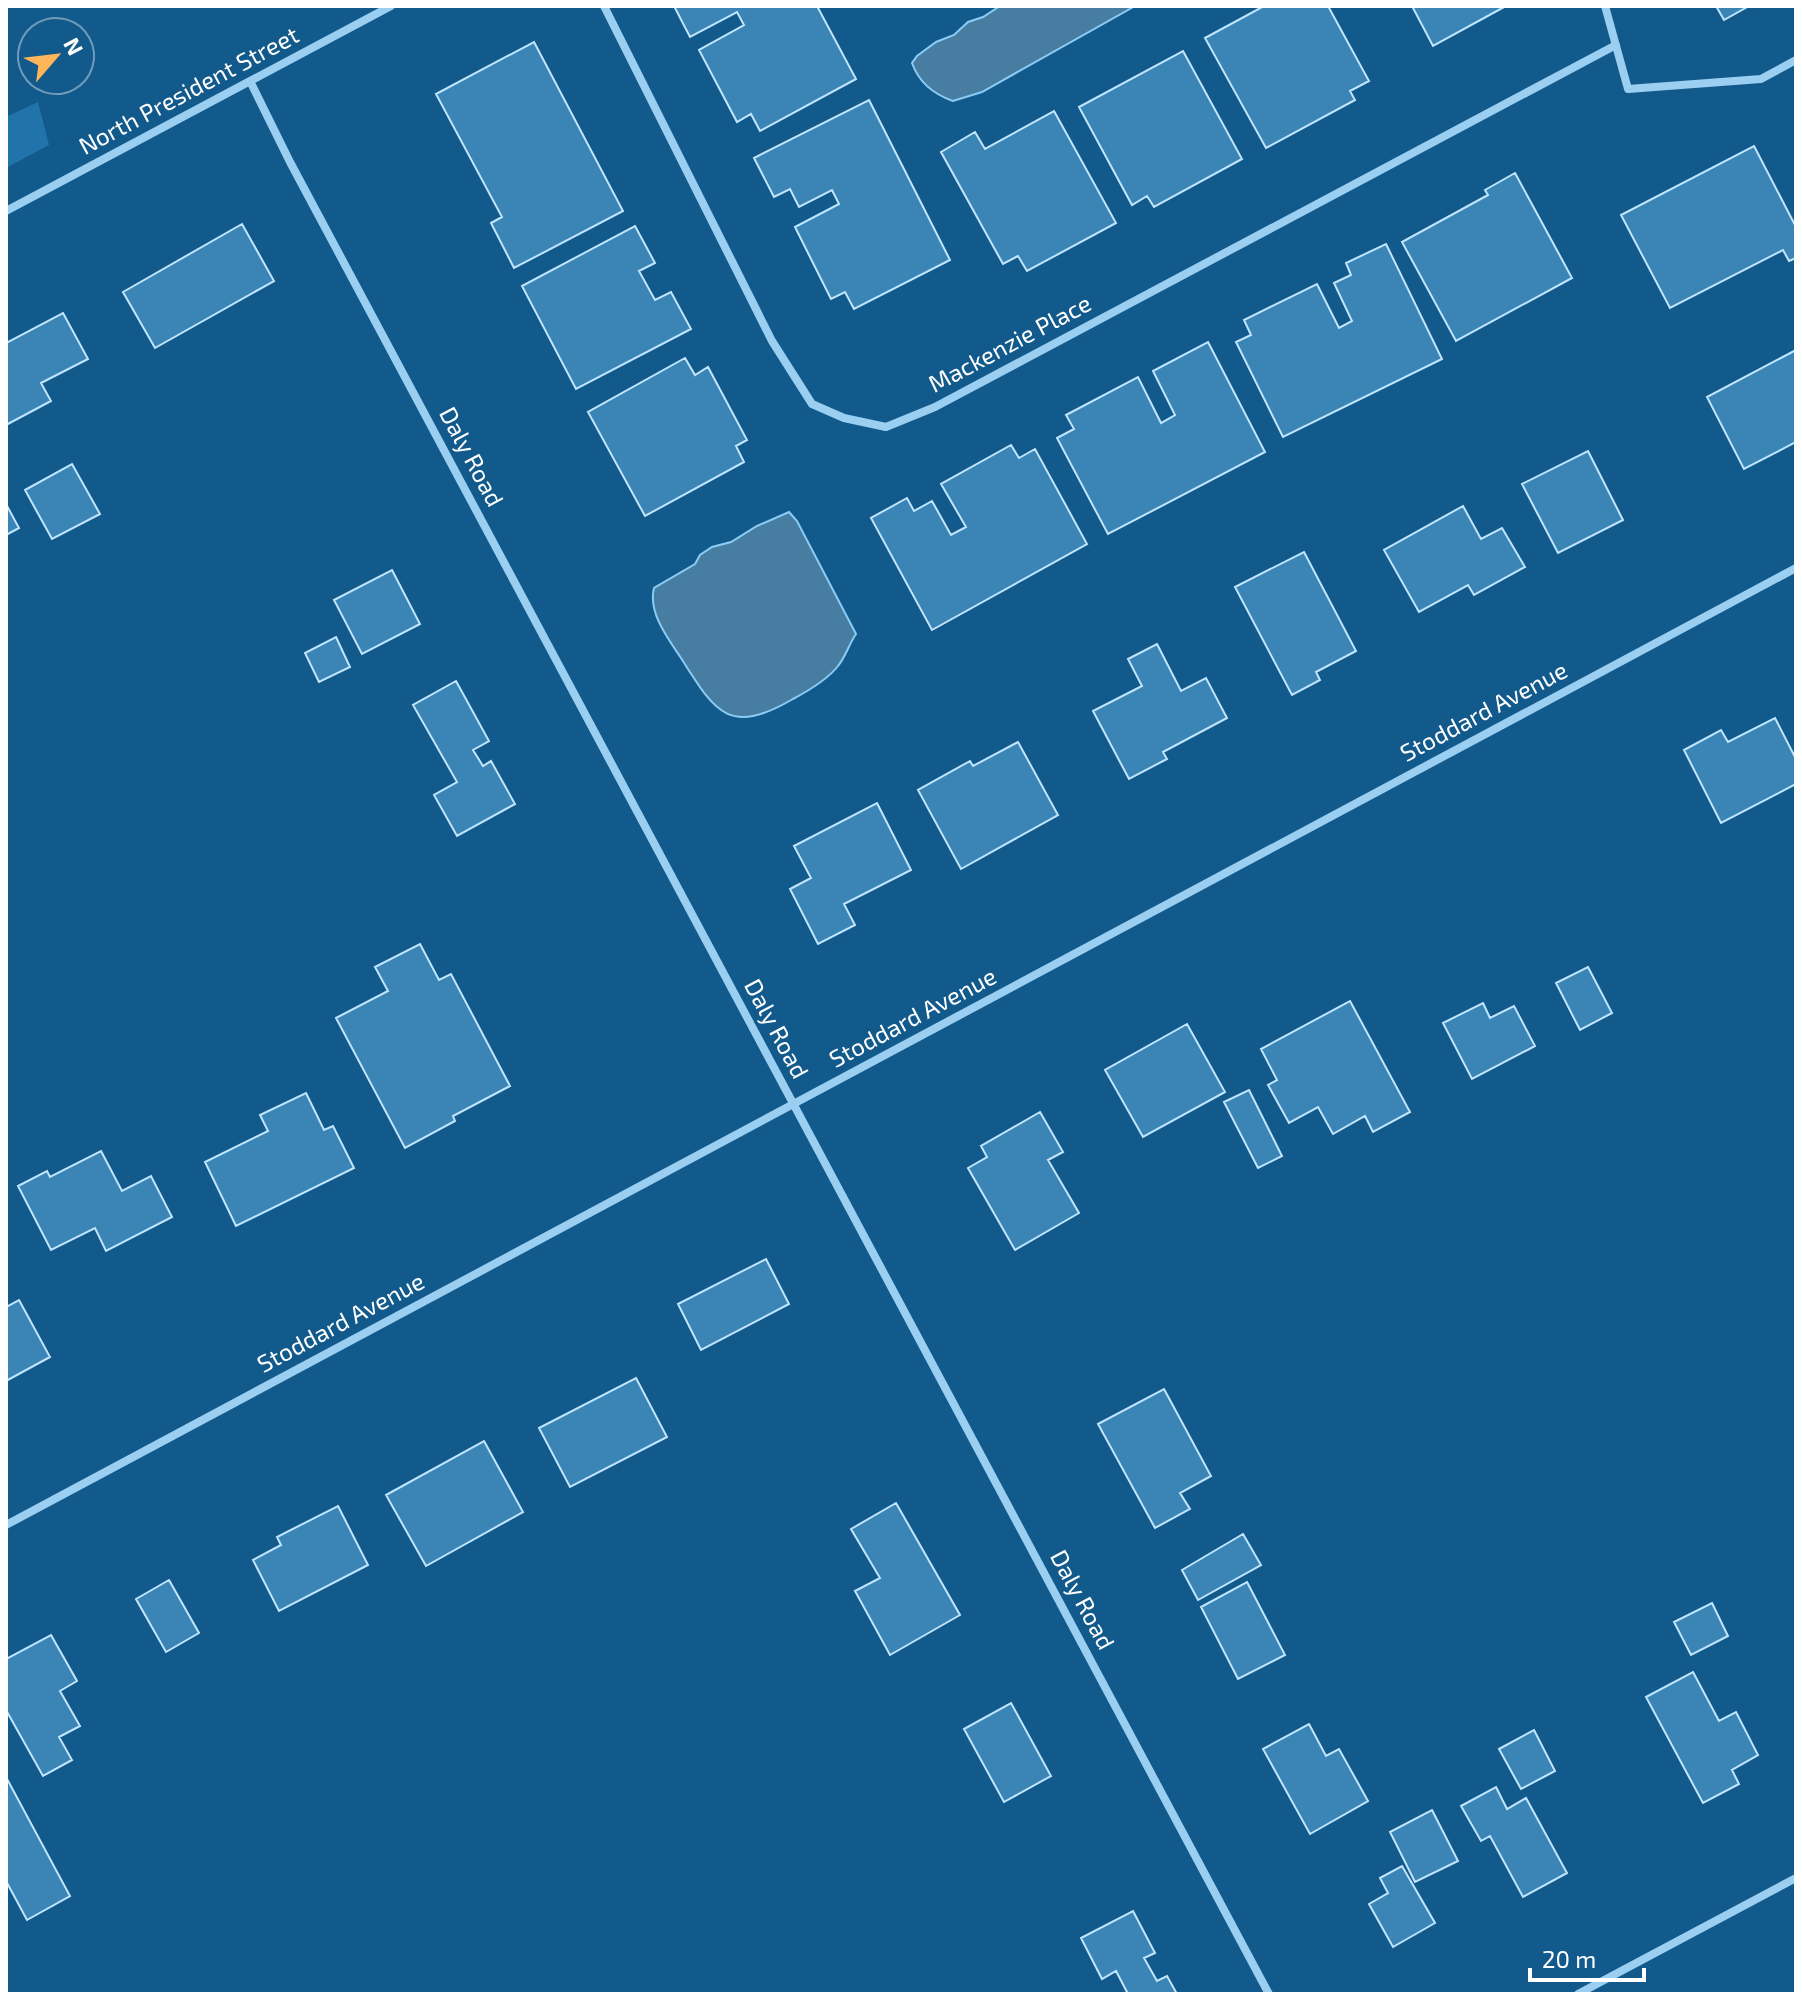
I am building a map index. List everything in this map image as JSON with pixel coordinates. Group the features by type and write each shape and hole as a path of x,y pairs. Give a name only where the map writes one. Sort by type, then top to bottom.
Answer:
{"street":[{"name":"North President Street","path":"6,211 391,6"},
{"name":"Mackenzie Place","path":"604,6 772,341 812,404 844,418 886,427 935,407 1616,45"},
{"path":"1605,6 1628,89 1761,79 1796,60"},
{"name":"Daly Road","path":"250,81 290,162 1269,1994"},
{"name":"Stoddard Avenue","path":"6,1525 1796,568"},
{"path":"1578,1994 1796,1878"}],"shaded area":[{"path":"1000,6 1135,6 982,92 953,101 928,87 912,63 917,56 936,42 954,35 968,22"},
{"path":"38,102 49,145 6,168 6,117"},
{"path":"789,512 797,521 856,634 829,676 770,711 737,716 724,712 713,703 669,640 656,614 654,588 695,564 700,555 712,547 731,542"}],"building":[{"path":"674,6 817,6 856,79 760,131 751,114 737,122 699,50 744,25 737,12 690,37"},
{"path":"1264,6 1328,6 1369,81 1350,91 1355,100 1266,148 1205,38"},
{"path":"1412,6 1506,6 1433,46"},
{"path":"1716,6 1749,6 1724,20"},
{"path":"534,42 623,211 514,268 491,223 502,217 436,94"},
{"path":"1183,51 1242,159 1154,207 1147,196 1132,205 1079,107"},
{"path":"869,100 950,260 854,309 845,292 831,299 795,227 839,204 832,190 799,207 790,189 774,197 754,158"},
{"path":"1054,111 1116,223 1027,271 1018,256 1003,264 941,152 975,132 985,149"},
{"path":"1754,146 1796,227 1796,258 1789,261 1783,250 1670,308 1621,215"},
{"path":"1515,173 1572,278 1456,341 1402,242 1488,195 1485,190"},
{"path":"242,224 274,281 155,348 123,292"},
{"path":"635,226 655,263 639,271 655,300 671,292 691,329 576,389 522,286"},
{"path":"1386,244 1442,359 1283,437 1236,342 1251,335 1244,320 1317,284 1339,328 1352,321 1334,283 1351,275 1346,263"},
{"path":"63,313 88,359 41,383 51,401 6,425 6,343"},
{"path":"1208,342 1265,452 1108,534 1057,438 1074,429 1066,415 1138,377 1161,423 1175,415 1153,371"},
{"path":"1796,350 1796,442 1744,469 1707,397"},
{"path":"685,358 695,375 708,367 747,440 736,446 744,462 645,516 588,412"},
{"path":"1011,445 1019,458 1035,449 1087,544 932,630 871,518 907,498 914,511 932,501 951,535 966,527 941,484"},
{"path":"1588,451 1623,520 1558,553 1522,484"},
{"path":"72,464 100,514 52,539 25,490"},
{"path":"6,504 19,528 6,535"},
{"path":"1463,506 1481,539 1502,528 1525,567 1474,595 1468,585 1419,612 1384,550"},
{"path":"1304,552 1356,651 1316,672 1320,680 1292,695 1235,587"},
{"path":"392,570 420,624 362,654 334,600"},
{"path":"336,637 350,667 319,682 305,653"},
{"path":"1157,644 1181,691 1206,678 1227,718 1163,752 1167,759 1129,779 1093,711 1142,686 1128,659"},
{"path":"456,681 489,741 473,750 483,766 491,761 515,804 457,836 434,795 457,782 413,705"},
{"path":"1775,718 1796,759 1796,784 1721,823 1684,750 1721,730 1728,742"},
{"path":"1018,742 1058,815 961,869 918,790 970,761 973,766"},
{"path":"877,803 911,870 844,904 855,925 818,944 790,889 811,878 794,846"},
{"path":"420,944 439,980 451,974 510,1086 453,1116 455,1121 405,1148 336,1018 388,991 375,967"},
{"path":"1588,967 1612,1013 1580,1030 1556,983"},
{"path":"1350,1001 1410,1112 1373,1132 1365,1116 1333,1134 1318,1107 1289,1123 1268,1085 1277,1080 1261,1049"},
{"path":"1483,1003 1490,1018 1514,1006 1535,1046 1472,1079 1443,1023"},
{"path":"1187,1024 1225,1092 1143,1137 1105,1070"},
{"path":"1249,1090 1282,1156 1258,1168 1224,1102"},
{"path":"306,1093 324,1130 333,1126 354,1168 236,1226 205,1162 268,1131 260,1115"},
{"path":"1040,1112 1063,1152 1048,1160 1079,1213 1015,1250 968,1168 987,1157 981,1146"},
{"path":"101,1151 122,1191 151,1176 172,1217 106,1251 95,1228 51,1250 18,1186 47,1171 50,1177"},
{"path":"766,1259 789,1304 701,1350 678,1304"},
{"path":"19,1300 50,1357 6,1381 6,1307"},
{"path":"636,1378 667,1437 570,1487 539,1428"},
{"path":"1164,1389 1211,1476 1180,1493 1190,1509 1155,1528 1098,1424"},
{"path":"484,1441 523,1512 426,1566 386,1495"},
{"path":"896,1503 960,1615 890,1655 855,1591 880,1578 851,1529"},
{"path":"338,1506 368,1565 279,1611 253,1560 281,1545 277,1537"},
{"path":"1243,1534 1261,1565 1198,1600 1182,1570"},
{"path":"169,1580 199,1633 166,1652 136,1599"},
{"path":"1247,1582 1285,1655 1238,1679 1201,1607"},
{"path":"1712,1603 1728,1636 1691,1655 1674,1622"},
{"path":"51,1635 77,1681 60,1691 80,1726 59,1737 72,1760 43,1776 6,1710 6,1659"},
{"path":"1693,1672 1719,1721 1736,1712 1758,1755 1732,1770 1739,1784 1703,1803 1646,1697"},
{"path":"1011,1703 1051,1776 1004,1802 964,1729"},
{"path":"1309,1724 1326,1756 1339,1749 1368,1801 1310,1834 1263,1749"},
{"path":"1534,1730 1555,1771 1521,1789 1499,1749"},
{"path":"6,1777 70,1896 27,1920 6,1881"},
{"path":"1496,1787 1507,1809 1526,1798 1567,1873 1523,1897 1490,1836 1481,1841 1461,1806"},
{"path":"1432,1810 1458,1861 1415,1882 1390,1832"},
{"path":"1402,1866 1435,1923 1393,1947 1369,1904 1388,1893 1380,1878"},
{"path":"1133,1911 1155,1953 1144,1958 1157,1981 1167,1976 1177,1994 1128,1994 1116,1971 1102,1979 1081,1938"}]}
